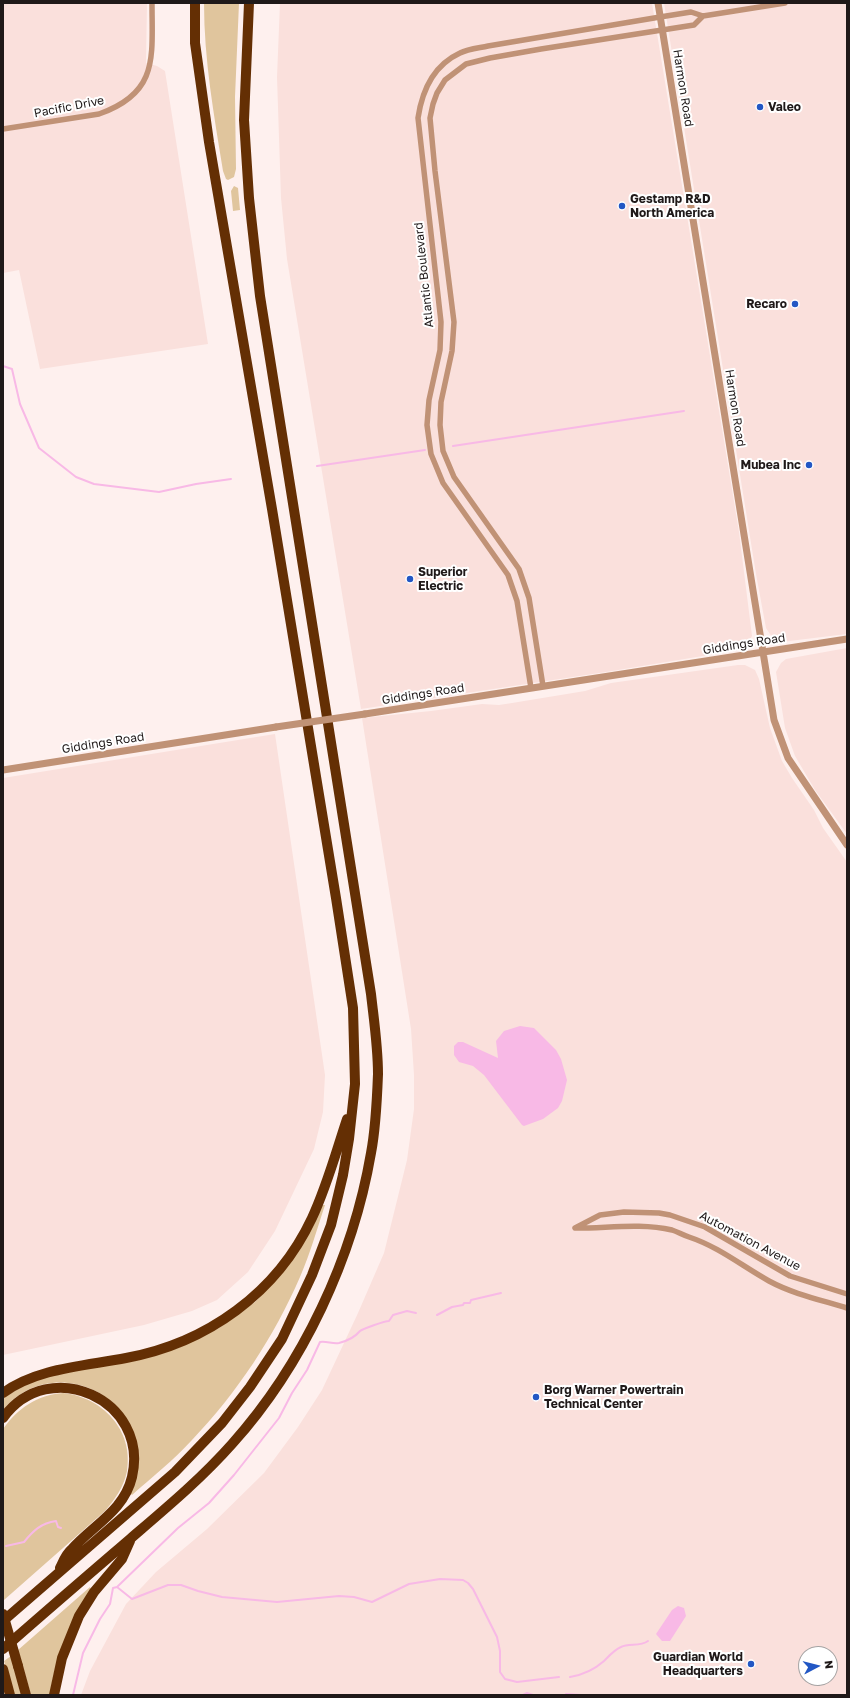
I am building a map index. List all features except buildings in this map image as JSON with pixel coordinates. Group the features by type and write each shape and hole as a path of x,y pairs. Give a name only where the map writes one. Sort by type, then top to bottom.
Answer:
{"highway":[{"path":"3,1621 192,1456 237,1405 275,1350 303,1296 331,1225 345,1168 350,1139 355,1084 353,1008 272,509 209,142 195,43 195,3"},
{"path":"3,1648 182,1494 231,1446 275,1389 302,1346 323,1304 351,1230 364,1187 371,1152 376,1112 378,1072 376,1035 371,994 260,296 249,198 244,120 249,3"},
{"path":"3,1393 18,1383 37,1375 142,1355 172,1346 200,1335 251,1299 282,1268 305,1232 325,1186 353,1104"},
{"path":"3,1418 20,1401 34,1393 52,1388 69,1388 86,1392 102,1399 117,1412 129,1434 134,1458 132,1477 126,1493 112,1512 70,1550 56,1575"},
{"path":"54,1695 62,1658 80,1616 94,1592 122,1559 131,1538"},
{"path":"3,1614 26,1695"},
{"path":"4,1673 10,1695"}],"street":[{"name":"Pacific Drive","path":"3,129 99,114 112,110 124,103 141,87 147,77 153,52 152,3"},
{"name":"Harmon Road","path":"658,3 774,720 788,758 847,845"},
{"path":"703,16 785,3"},
{"name":"Atlantic Boulevard","path":"531,688 517,601 508,575 444,483 431,454 427,425 429,400 440,350 441,322 418,118 421,101 426,88 436,72 460,53 488,46 691,12 703,16 694,25 497,57 466,64 445,80 437,93 433,104 430,118 435,171 454,322 452,351 441,406 440,425 444,451 454,477 519,569 529,598 543,686"},
{"name":"Giddings Road","path":"3,770 847,639"},
{"name":"Automation Avenue","path":"847,1294 790,1276 705,1227 670,1215 659,1213 624,1212 600,1215 575,1228 629,1226 672,1230 721,1251 769,1281 790,1290 847,1308"}],"shaded area":[{"path":"3,3 147,3 146,63 157,66 165,71 208,344 40,369 19,270 3,273"},
{"path":"204,3 239,3 235,97 236,169 234,177 228,180 226,179 223,171 210,87 204,24"},
{"path":"280,3 652,3 739,532 752,636 746,646 741,649 727,652 606,672 361,709 287,259 281,198 277,77"},
{"path":"664,3 847,3 847,634 781,642 772,637 766,628"},
{"path":"234,186 238,188 240,210 233,211 231,191"},
{"path":"847,648 847,834 815,790 795,756 785,728 776,672 781,663 786,659"},
{"path":"738,665 745,665 755,670 759,679 770,728 782,761 814,810 823,828 847,862 847,1695 81,1695 90,1671 126,1604 156,1572 207,1529 264,1473 298,1427 322,1390 384,1253 407,1160 414,1109 414,1075 411,1029 362,718 482,704 499,705 585,691 611,683"},
{"path":"275,734 325,1075 323,1112 314,1149 275,1231 248,1272 217,1300 192,1311 144,1325 3,1355 3,778"},
{"path":"520,1026 534,1028 556,1050 561,1059 567,1080 562,1101 558,1108 543,1119 524,1126 484,1075 473,1066 459,1062 454,1055 454,1046 458,1042 463,1042 498,1058 496,1041 504,1031"},
{"path":"323,1205 325,1205 300,1277 266,1343 253,1363 224,1403 192,1440 132,1495 130,1493 138,1467 136,1441 127,1419 111,1401 91,1389 69,1383 45,1384 23,1393 3,1410 3,1398 33,1380 178,1348 219,1328 255,1302 283,1272"},
{"path":"63,1393 90,1401 112,1418 120,1429 125,1442 128,1456 126,1477 119,1492 105,1511 4,1600 3,1429 15,1415 29,1404 54,1394"},
{"path":"90,1587 91,1590 76,1615 64,1640 56,1666 50,1695 31,1695 18,1650"},
{"path":"678,1606 684,1608 686,1616 670,1641 662,1641 656,1634 672,1610"},
{"path":"11,1656 22,1695 14,1695 4,1661"}],"waterway":[{"path":"3,366 12,369 20,404 39,448 76,477 94,484 159,492 196,484 231,479"},
{"path":"453,446 684,411"},
{"path":"317,466 425,450"},
{"path":"437,1315 452,1307 463,1305 464,1303 470,1303 471,1300 501,1293"},
{"path":"73,1695 83,1653 100,1619 110,1604 113,1588 117,1587 178,1528 209,1503 234,1475 279,1418 292,1393 307,1370 320,1342 342,1342 348,1340 362,1330 389,1321 393,1315 407,1311 416,1313"},
{"path":"6,1546 24,1542 34,1531 51,1522 56,1521 58,1527 61,1528"},
{"path":"117,1587 132,1599 168,1585 181,1585 222,1597 277,1602 339,1596 354,1597 372,1602 409,1584 440,1579 463,1580 473,1589 497,1637 500,1651 500,1672 505,1679 517,1682 559,1677"},
{"path":"570,1677 592,1669 621,1647 642,1644 648,1641"},
{"path":"523,1695 527,1693 533,1695"},
{"path":"566,1694 581,1695"}],"place":[{"name":"Valeo","path":"760,107"},
{"name":"Gestamp R&D North America","path":"622,206"},
{"name":"Recaro","path":"795,304"},
{"name":"Mubea Inc","path":"809,465"},
{"name":"Superior Electric","path":"410,579"},
{"name":"Borg Warner Powertrain Technical Center","path":"536,1397"},
{"name":"Guardian World Headquarters","path":"751,1664"}]}
